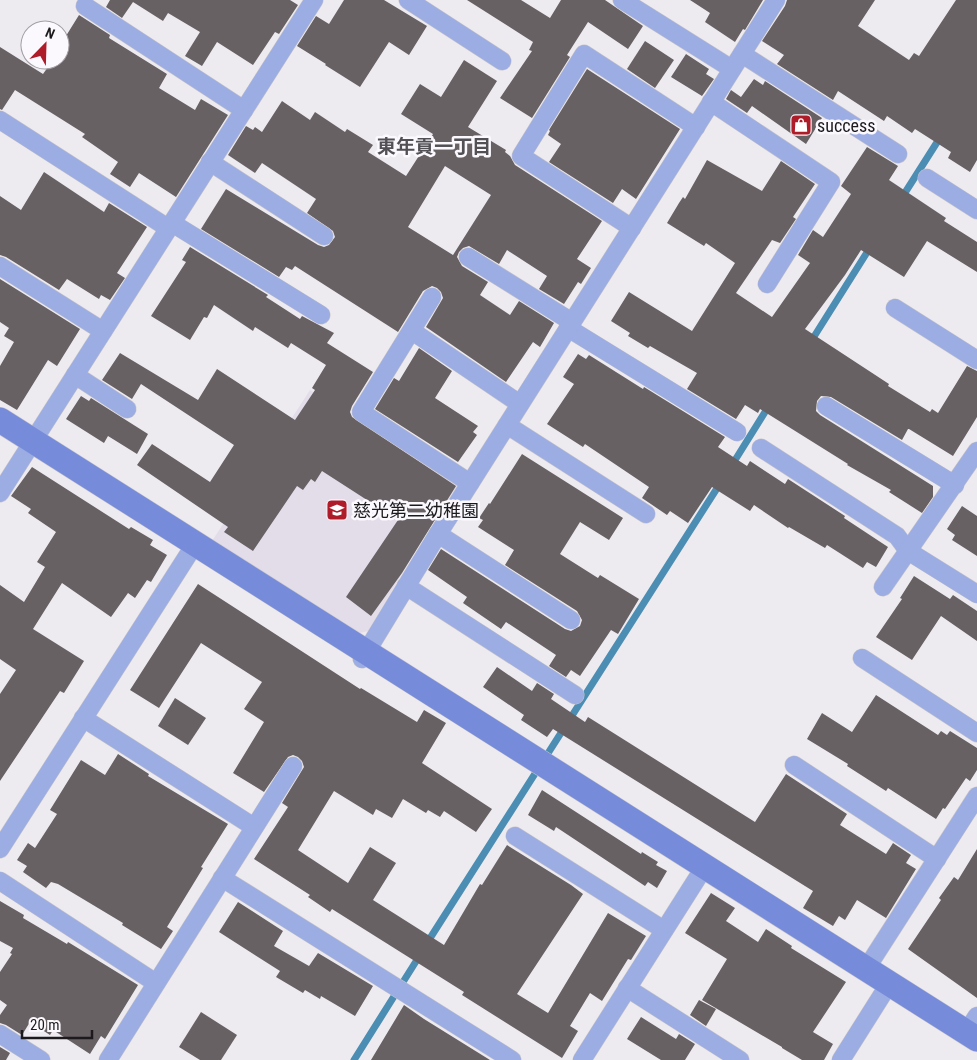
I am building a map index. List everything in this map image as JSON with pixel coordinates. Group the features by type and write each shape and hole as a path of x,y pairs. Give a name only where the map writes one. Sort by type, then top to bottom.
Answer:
{"street":[{"path":"0,493 314,0"},
{"path":"408,0 502,61"},
{"path":"622,0 732,69"},
{"path":"364,656 470,483 776,0"},
{"path":"85,6 244,110"},
{"path":"632,228 521,156 584,54 696,126"},
{"path":"742,54 898,154"},
{"path":"712,102 831,182 767,284"},
{"path":"0,120 170,226 321,315"},
{"path":"210,162 324,236"},
{"path":"927,178 977,210"},
{"path":"468,257 737,432"},
{"path":"0,266 103,331"},
{"path":"432,297 361,412 470,483"},
{"path":"895,308 977,360"},
{"path":"412,331 520,404"},
{"path":"75,375 126,409"},
{"path":"826,406 955,485"},
{"path":"0,420 195,544 364,656 530,756 889,984 974,1029"},
{"path":"507,425 646,514"},
{"path":"761,448 897,536 908,550 977,594"},
{"path":"883,587 977,451"},
{"path":"438,534 571,620"},
{"path":"0,849 195,544"},
{"path":"406,586 575,695"},
{"path":"862,658 977,734"},
{"path":"83,718 254,826"},
{"path":"794,765 937,859"},
{"path":"108,1060 293,766"},
{"path":"866,969 975,804"},
{"path":"515,836 664,930"},
{"path":"582,1060 704,866"},
{"path":"222,878 512,1060"},
{"path":"0,881 156,982"},
{"path":"841,1060 889,984"},
{"path":"628,988 740,1060"},
{"path":"0,1034 41,1060"}],"shaded area":[{"name":"慈光第二幼稚園","path":"310,390 459,483 424,537 368,631 360,633 212,541"}],"building":[{"path":"110,0 290,0 298,5 279,34 275,32 253,65 217,42 202,66 185,56 200,32 168,13 163,21 133,2 122,18 106,7"},
{"path":"344,0 384,0 427,26 409,55 389,42 360,87 297,46 316,16 329,24"},
{"path":"467,0 521,0 550,18 561,0 605,0 643,26 628,49 588,22 567,55 570,57 532,118 500,98 532,51 529,50 533,42"},
{"path":"690,0 763,0 745,30 743,29 735,42 705,22 710,13"},
{"path":"787,0 875,0 858,26 909,60 914,53 919,56 956,0 977,0 977,160 970,172 948,158 951,152 915,129 912,133 887,116 884,121 838,91 833,100 777,64 784,55 762,41"},
{"path":"79,15 110,35 109,38 167,74 159,88 195,110 201,99 228,115 176,197 139,173 130,187 110,174 118,162 82,137 85,134 15,90 2,110 0,109 0,47 20,60 20,70 37,70 43,74 46,70 70,70 70,30"},
{"path":"645,41 674,60 655,88 627,69"},
{"path":"686,54 709,69 706,74 714,79 702,96 671,77"},
{"path":"464,60 497,81 468,127 506,150 505,152 510,156 515,165 602,221 577,259 591,268 581,284 578,282 564,304 539,289 547,276 507,250 499,264 469,246 459,252 457,257 462,266 488,282 480,295 510,315 519,301 554,323 540,347 533,342 506,382 426,327 443,298 437,288 432,286 423,291 398,332 295,266 292,270 286,267 279,277 201,229 226,189 318,245 324,247 329,245 335,237 333,231 307,213 316,199 262,163 255,173 228,155 246,126 253,130 255,127 262,132 282,101 310,120 315,112 345,132 347,129 373,145 368,152 406,176 433,134 401,114 420,84 441,97","holes":["445,166 491,195 453,255 408,227"]},
{"path":"587,69 680,129 636,199 622,189 613,203 549,162 561,144 548,135 549,130"},
{"path":"754,79 763,85 765,81 822,118 806,144 752,106 747,113 726,99 731,90 741,97"},
{"path":"867,147 898,166 889,180 946,218 944,221 977,242 977,272 927,241 904,277 861,250 805,329 889,384 888,386 930,412 932,409 938,413 967,366 977,371 977,417 953,456 909,429 902,440 831,397 821,396 817,401 816,411 820,415 933,486 933,497 922,513 889,492 891,490 847,465 760,409 758,413 745,405 736,419 687,389 697,373 650,346 648,348 628,336 630,333 611,321 629,292 692,331 735,263 706,243 704,246 667,223 683,197 685,199 707,160 762,191 781,161 815,184 793,217 796,219 780,243 772,240 736,293 772,317 810,263 798,255 813,230 823,237 851,194 841,186"},
{"path":"44,172 104,212 109,203 147,227 117,273 125,278 110,300 101,295 99,299 67,279 59,290 0,255 0,196 21,210"},
{"path":"190,247 268,295 266,297 300,319 302,316 334,333 327,343 373,372 352,406 350,412 352,417 456,486 402,573 371,616 346,597 398,520 322,471 315,482 311,479 303,490 297,486 253,551 224,532 228,527 137,465 152,444 210,482 234,445 141,384 132,399 102,380 120,353 198,400 217,369 295,420 315,390 312,388 326,365 291,343 288,348 255,327 253,331 214,305 207,318 204,317 190,340 151,316 186,262 182,260"},
{"path":"0,279 80,329 57,366 48,360 17,410 0,400 0,366 14,342 4,336 9,328 0,322"},
{"path":"419,348 452,371 435,398 478,426 473,432 477,435 458,462 375,409 394,378 399,381"},
{"path":"578,354 586,359 589,355 725,437 718,447 747,466 750,461 785,484 788,479 845,516 844,518 888,547 876,567 867,562 863,568 827,545 825,548 788,528 754,505 750,511 712,487 688,523 670,511 667,515 642,498 649,487 585,444 583,447 547,424 574,384 563,377"},
{"path":"81,396 89,401 91,398 148,434 137,454 108,436 104,443 66,419"},
{"path":"522,454 623,518 609,540 580,522 560,554 598,578 600,575 639,599 618,634 611,630 580,676 571,670 566,677 549,666 556,655 506,622 501,629 463,603 467,597 428,570 441,549 565,629 571,631 580,626 582,620 577,611 505,565 514,550 478,527 483,520 479,518"},
{"path":"32,467 129,529 131,527 153,540 150,545 167,555 151,582 147,580 135,598 128,593 111,617 62,583 33,629 84,661 64,693 60,691 0,781 0,694 16,670 0,659 0,585 24,602 45,567 37,562 56,532 28,513 31,509 11,496"},
{"path":"962,506 977,516 977,556 952,540 955,535 947,529"},
{"path":"914,576 950,599 953,595 977,611 977,641 941,616 912,660 876,637 902,599 900,598"},
{"path":"198,584 360,689 417,722 424,710 446,723 422,763 492,809 476,832 444,811 440,817 428,810 426,813 403,799 392,818 376,809 373,815 334,791 298,850 348,883 370,847 396,863 373,900 444,945 480,884 482,885 507,845 571,885 583,894 517,994 548,1013 608,913 646,936 631,960 628,959 602,1001 590,993 570,1026 578,1031 562,1058 462,995 464,992 332,909 330,912 308,897 310,895 254,859 288,807 282,803 304,767 298,757 293,755 288,757 264,792 233,773 264,722 244,709 262,682 201,643 159,708 130,690"},
{"path":"497,667 532,691 537,683 554,694 551,699 585,722 588,717 755,822 786,774 847,814 840,825 886,854 893,843 911,855 906,863 916,869 886,918 857,900 845,920 839,916 833,926 803,908 813,891 553,729 547,737 521,720 524,715 483,687"},
{"path":"876,695 938,735 941,731 947,735 950,731 977,748 977,770 970,781 966,778 936,819 888,788 886,791 847,766 848,764 807,739 822,713 852,732"},
{"path":"175,698 206,718 188,745 158,726"},
{"path":"118,754 149,774 148,776 228,824 167,927 173,931 161,949 122,925 123,923 58,884 51,882 46,888 23,872 27,866 17,860 28,843 35,848 57,814 50,810 81,760 105,775"},
{"path":"542,790 641,854 642,852 658,862 656,865 667,871 657,888 648,882 645,886 556,827 554,831 528,815"},
{"path":"977,849 977,998 908,949 941,900 939,898 954,877 958,880"},
{"path":"711,893 735,908 726,921 758,942 766,929 792,946 791,948 846,982 813,1032 833,1044 824,1060 802,1060 702,1000 727,959 685,933"},
{"path":"0,901 24,915 23,918 67,944 68,942 138,985 105,1039 101,1036 90,1054 53,1030 50,1035 30,1022 22,1035 0,1023 0,1015 7,1005 0,1000 0,972 12,954 10,953 13,948 0,941"},
{"path":"238,902 283,931 274,946 309,966 318,953 373,986 355,1016 321,996 320,999 305,990 303,993 276,977 280,971 219,932"},
{"path":"699,1000 716,1009 706,1026 690,1015"},
{"path":"404,1005 424,1019 490,1060 371,1060"},
{"path":"201,1012 237,1035 221,1060 200,1060 179,1047"},
{"path":"641,1017 676,1039 679,1034 695,1044 685,1060 661,1060 627,1039"},
{"path":"0,1047 10,1053 6,1060 0,1060"}],"waterway":[{"path":"901,199 941,136"},
{"path":"810,343 871,246"},
{"path":"732,465 770,404"},
{"path":"427,943 721,482"},
{"path":"354,1060 420,955"}],"place":[{"name":"success","path":"801,125"},
{"name":"慈光第二幼稚園","path":"337,510"}],"district":[{"name":"東年貢一丁目","path":"434,146"}]}
